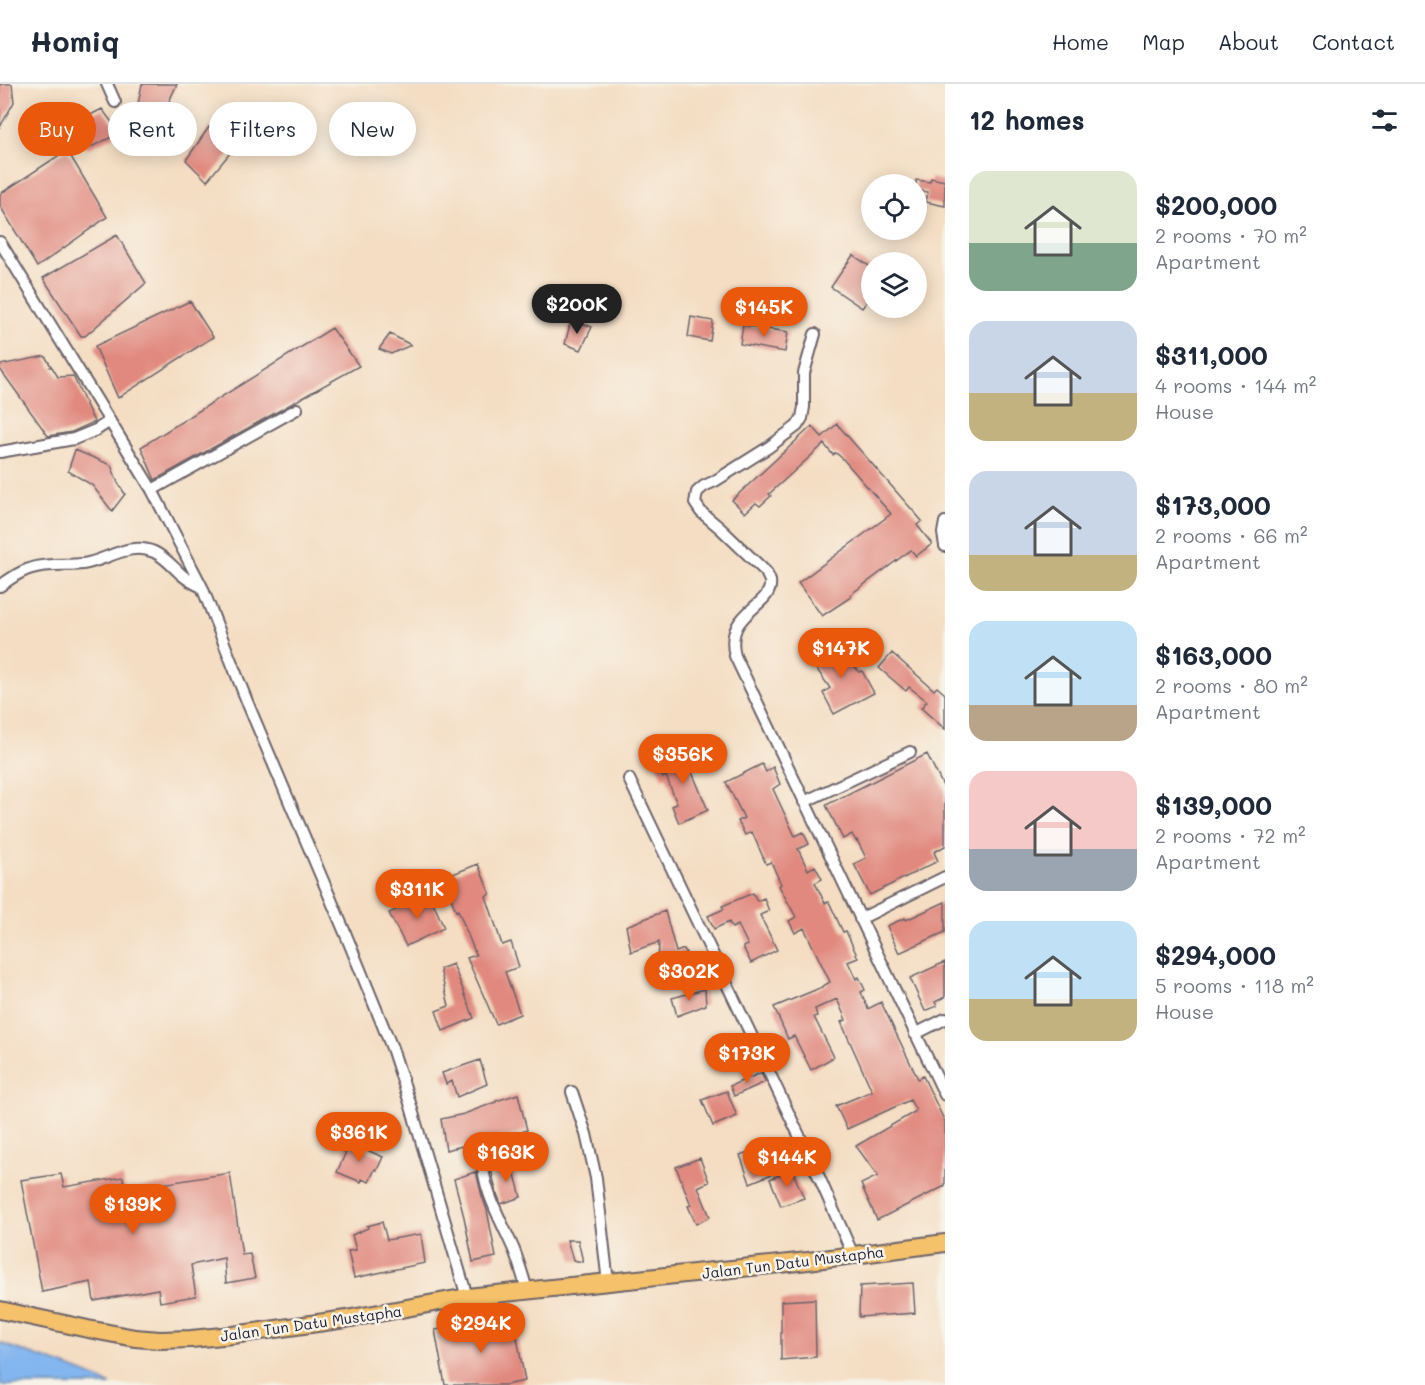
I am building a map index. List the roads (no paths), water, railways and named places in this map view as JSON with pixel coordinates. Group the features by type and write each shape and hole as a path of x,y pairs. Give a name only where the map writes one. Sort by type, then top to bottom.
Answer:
{"main road":[{"name":"Jalan Tun Datu Mustapha","path":"0,1310 135,1338 191,1339 346,1319 467,1297 785,1264 945,1243"}],"street":[{"path":"107,84 115,102"},
{"path":"0,242 152,490 202,587 248,704 392,1048 467,1297"},
{"path":"815,334 804,374 804,408 797,426 759,454 704,486 697,492 694,503 700,512 766,572 770,582 769,590 736,626 732,645 735,656 945,1095"},
{"path":"152,490 297,409"},
{"path":"0,452 74,439 110,421"},
{"path":"945,522 943,533 945,546"},
{"path":"0,586 33,567 84,564 114,553 142,549 162,556 183,576 202,587"},
{"path":"804,802 910,752"},
{"path":"629,778 819,1177 853,1255"},
{"path":"860,919 945,877"},
{"path":"915,1034 945,1019"},
{"path":"572,1092 586,1134 596,1178 608,1283"},
{"path":"518,1144 490,1151 482,1157 483,1171 494,1206 514,1251 527,1290"}],"water":[{"path":"0,1343 70,1367 111,1385 0,1385"}]}
